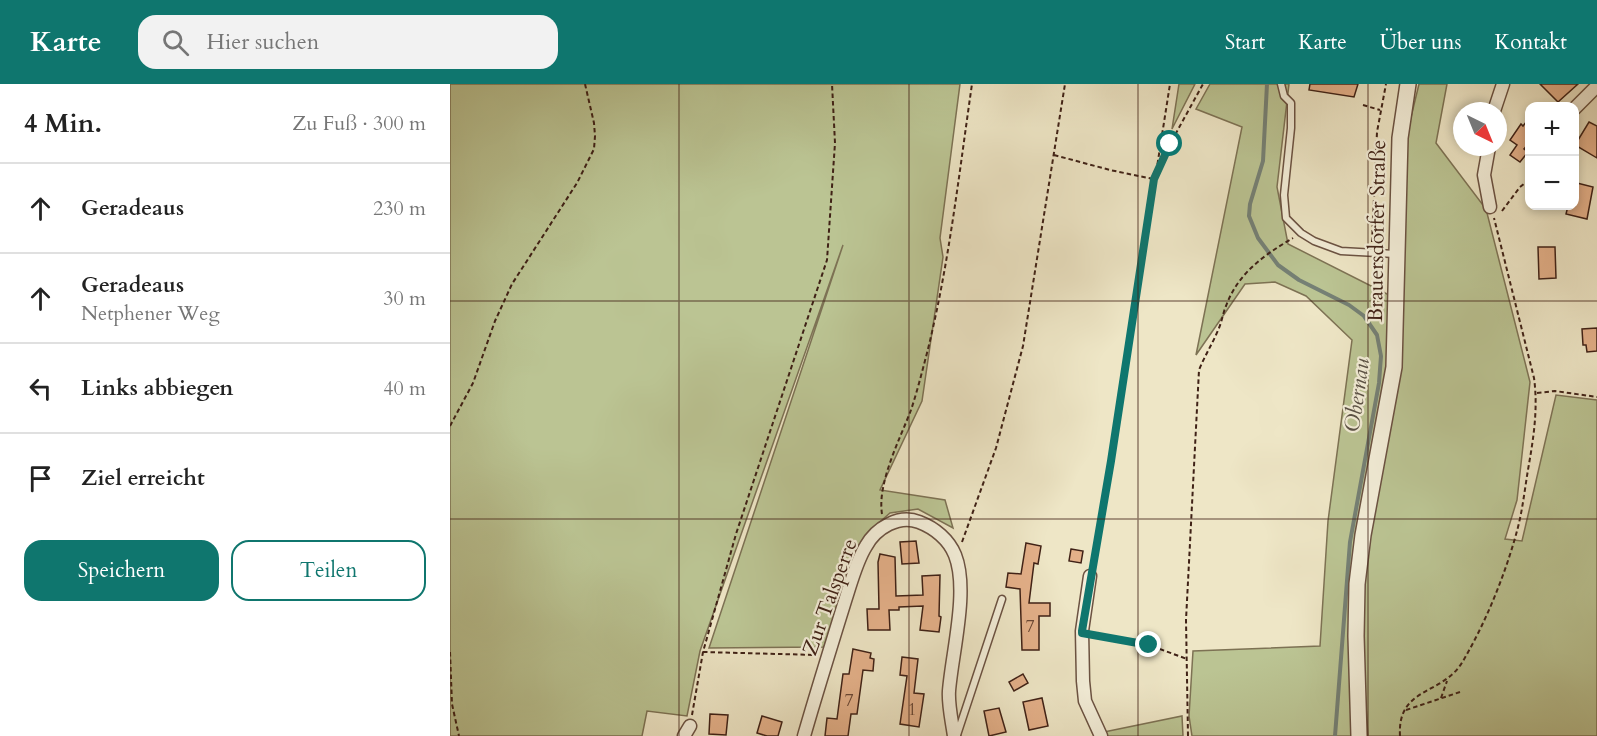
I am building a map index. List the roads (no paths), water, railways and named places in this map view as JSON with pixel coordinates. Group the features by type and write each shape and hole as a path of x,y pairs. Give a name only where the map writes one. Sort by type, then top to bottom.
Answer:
{"street":[{"name":"Brauersdorfer Straße","path":"1359,736 1357,584 1363,535 1394,367 1400,138 1408,84"},
{"path":"1497,102 1503,84"},
{"path":"1579,105 1597,86"},
{"path":"1487,156 1484,175 1490,207"},
{"name":"Zur Talsperre","path":"804,736 860,558 872,537 897,520 916,521 928,526 939,533 950,545 955,556 959,573 959,606 949,694 955,736"},
{"path":"1090,576 1082,633 1085,701 1101,736"}],"lane":[{"path":"1281,84 1284,96 1291,103 1291,128 1284,195 1286,218 1301,233 1314,241 1341,251 1396,254"},
{"path":"955,736 1002,599"}],"waterway":[{"name":"Obernau","path":"1267,84 1263,161 1250,204 1249,216 1258,238 1278,265 1299,280 1349,305 1364,316 1377,335 1381,356 1379,383 1350,542 1335,736"}]}
